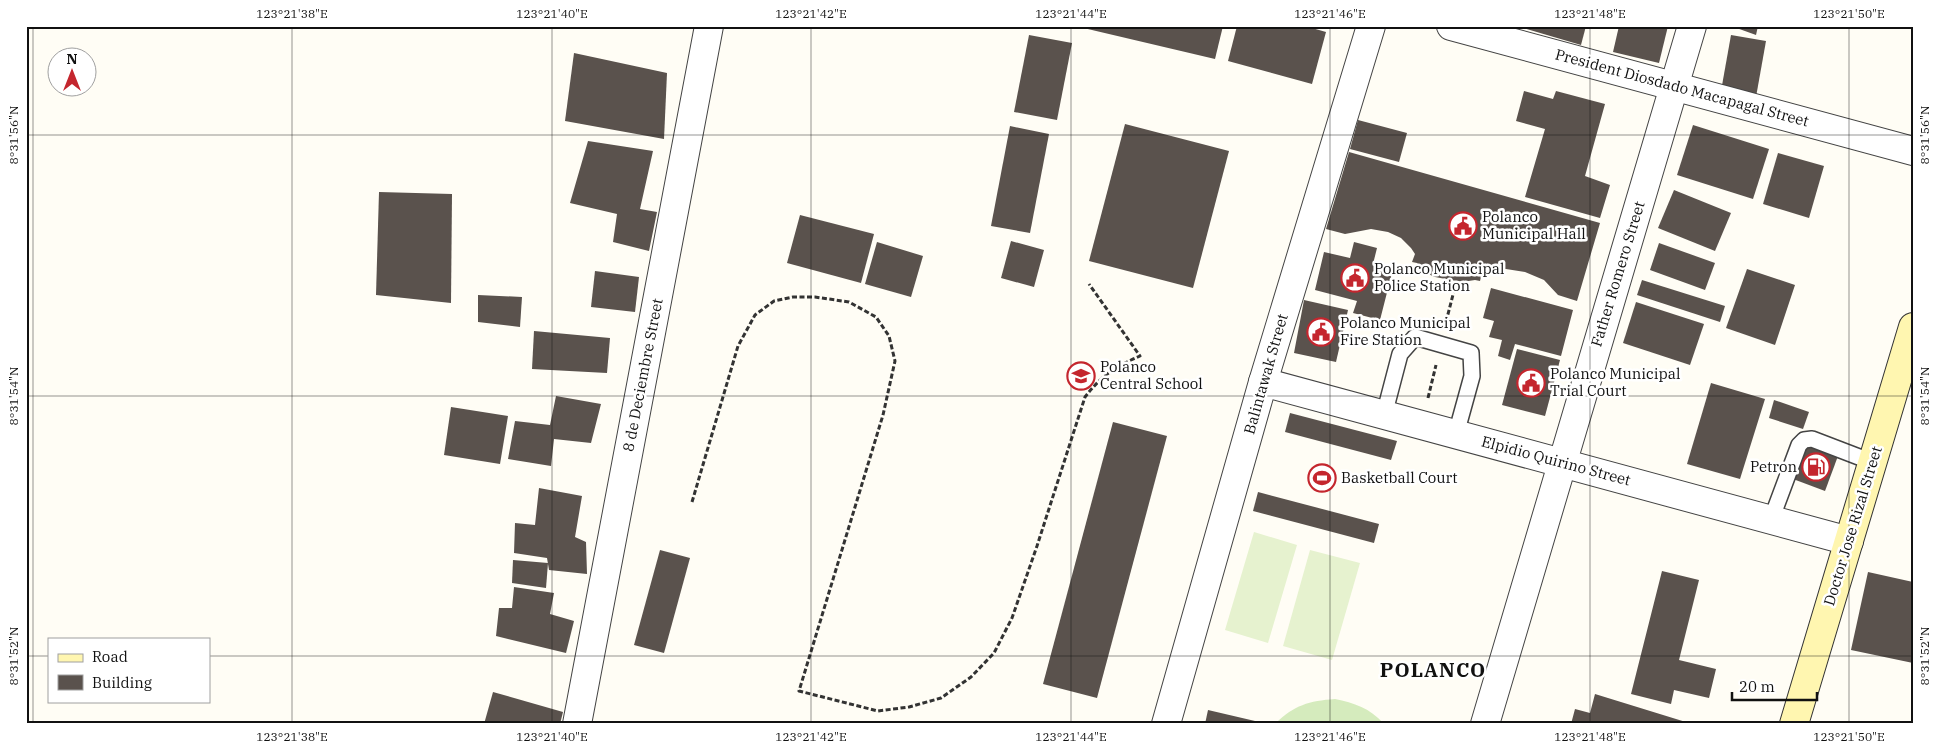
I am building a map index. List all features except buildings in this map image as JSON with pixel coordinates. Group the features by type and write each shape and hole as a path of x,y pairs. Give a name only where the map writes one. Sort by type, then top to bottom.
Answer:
{"main road":[{"name":"Doctor Jose Rizal Street","path":"1794,724 1913,328"}],"street":[{"name":"8 de Deciembre Street","path":"577,724 709,26"},
{"name":"Balintawak Street","path":"1166,724 1263,382 1371,26"},
{"name":"President Diosdado Macapagal Street","path":"1450,26 1913,152"},
{"name":"Father Romero Street","path":"1485,724 1692,26"},
{"name":"Elpidio Quirino Street","path":"1263,382 1849,541"}],"lane":[{"path":"1384,415 1400,354 1415,337 1471,353 1472,376 1456,434"},
{"path":"1771,520 1799,445 1804,440 1812,440 1872,462"}],"path":[{"path":"692,502 738,346 755,315 774,301 793,297 815,297 849,302 876,318 889,336 895,361 883,415 798,690 878,711 909,707 941,698 971,677 983,665 994,652 1012,618 1085,397 1098,380 1119,365 1140,356 1089,284"}],"green space":[{"path":"1254,532 1297,545 1268,643 1225,630"},
{"path":"1310,550 1360,563 1332,660 1283,646"},
{"path":"1335,699 1361,707 1379,718 1384,724 1275,724 1289,712 1302,705"}],"place":[{"name":"Polanco Municipal Hall","path":"1463,226"},
{"name":"Polanco Municipal Police Station","path":"1355,278"},
{"name":"Polanco Municipal Fire Station","path":"1321,332"},
{"name":"Polanco Central School","path":"1081,376"},
{"name":"Polanco Municipal Trial Court","path":"1531,383"},
{"name":"Petron","path":"1816,467"},
{"name":"Basketball Court","path":"1322,478"}],"district":[{"name":"POLANCO","path":"1433,670"}]}
